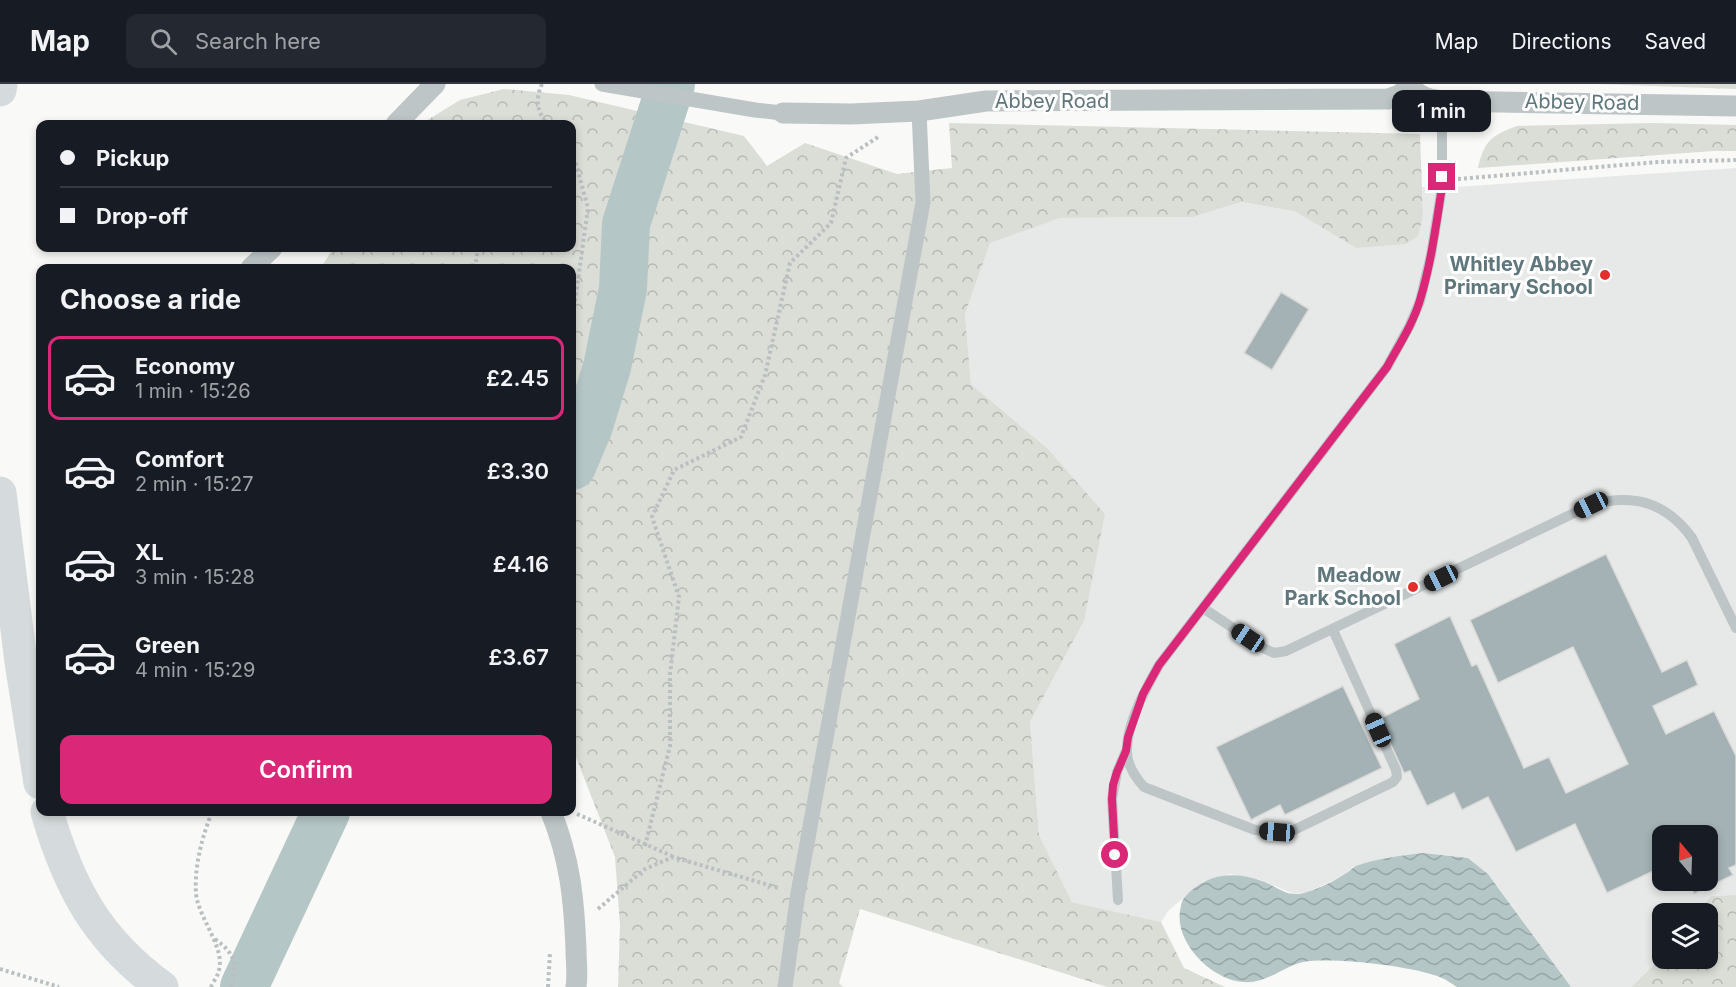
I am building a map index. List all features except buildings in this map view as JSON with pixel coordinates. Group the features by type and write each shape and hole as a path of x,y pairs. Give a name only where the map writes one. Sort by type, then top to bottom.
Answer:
{"highway":[{"path":"0,90 1,84"},
{"path":"0,493 22,673 36,759"},
{"path":"48,816 67,869 80,898 94,920 122,952 162,987"}],"street":[{"path":"400,120 435,84"},
{"name":"Abbey Road","path":"605,85 755,111 783,113 851,114 919,111 987,93 1388,99 1400,95 1408,85 1422,97 1442,100 1736,106"},
{"path":"784,987 798,893 923,202 919,111"},
{"path":"255,264 268,252"},
{"path":"553,816 570,868 575,916 576,987"}],"lane":[{"path":"1118,900 1112,799 1117,772 1126,751 1128,737 1143,694 1159,665 1387,367 1420,301 1431,255 1442,187 1442,100"},
{"path":"1203,608 1263,648 1274,653 1287,651 1591,505 1608,500 1626,499 1648,503 1666,512 1682,525 1692,538 1736,628"},
{"path":"1126,751 1136,779 1144,787 1255,830 1277,832 1294,830 1393,782 1397,777 1396,770 1333,630"}],"path":[{"path":"542,84 537,96 539,114 544,120"},
{"path":"645,846 670,747 670,674 679,597 652,517 674,470 741,437 765,375 790,263 831,223 846,158 919,111"},
{"path":"1442,177 1458,179 1658,162 1736,160"},
{"path":"576,164 588,208 576,294"},
{"path":"576,814 645,846 673,856 798,893"},
{"path":"211,816 198,856 196,895 202,918 219,955 219,970 211,987"},
{"path":"595,911 645,869 673,856"},
{"path":"212,937 227,948 235,960 231,987"},
{"path":"0,969 59,987"}],"shaded area":[{"name":"Meadow Park School","path":"1736,168 1736,895 1711,896 1706,903 1652,903 1652,967 1631,987 1571,987 1488,874 1468,858 1423,853 1353,867 1345,875 1308,892 1294,894 1261,880 1230,874 1204,881 1169,910 1161,922 1072,902 1039,835 1030,722 1084,621 1047,448 971,384 965,314 990,242 1060,218 1193,217 1240,202 1294,211 1356,248 1423,216 1422,187 1455,187"}],"green space":[{"path":"1597,84 1736,84 1736,89"},
{"path":"504,89 569,95 744,136 767,166 805,143 897,174 952,168 949,123 1420,134 1423,216 1418,236 1406,244 1356,248 1294,211 1241,202 1193,217 1060,218 990,243 965,314 971,384 1047,448 1105,514 1084,621 1030,722 1039,835 1072,902 1161,922 1184,968 1225,987 1107,987 860,909 839,983 843,987 618,987 620,925 615,857 576,757 576,264 323,264 331,252 576,252 576,120 428,120 460,100"},
{"path":"1654,123 1736,125 1736,151 1478,168 1483,151 1490,140 1517,126"},
{"path":"1736,895 1736,987 1631,987 1652,967 1652,969 1718,969 1718,903 1706,903 1711,896"}],"water":[{"path":"1423,853 1468,858 1488,874 1571,987 1457,987 1442,978 1413,970 1333,961 1303,962 1267,978 1243,982 1219,975 1208,967 1198,958 1183,935 1180,911 1183,900 1192,890 1210,879 1230,875 1240,876 1262,881 1287,892 1300,894 1328,884 1356,866 1381,859"}],"waterway":[{"path":"576,457 589,426 607,367 623,289 626,224 671,84"},
{"path":"244,987 324,816"}],"place":[{"name":"Whitley Abbey Primary School","path":"1605,275"},
{"name":"Meadow Park School","path":"1413,587"}],"route":[{"path":"1115,855 1113,785 1143,694 1159,665 1387,367 1420,301 1431,255 1442,177"}]}
